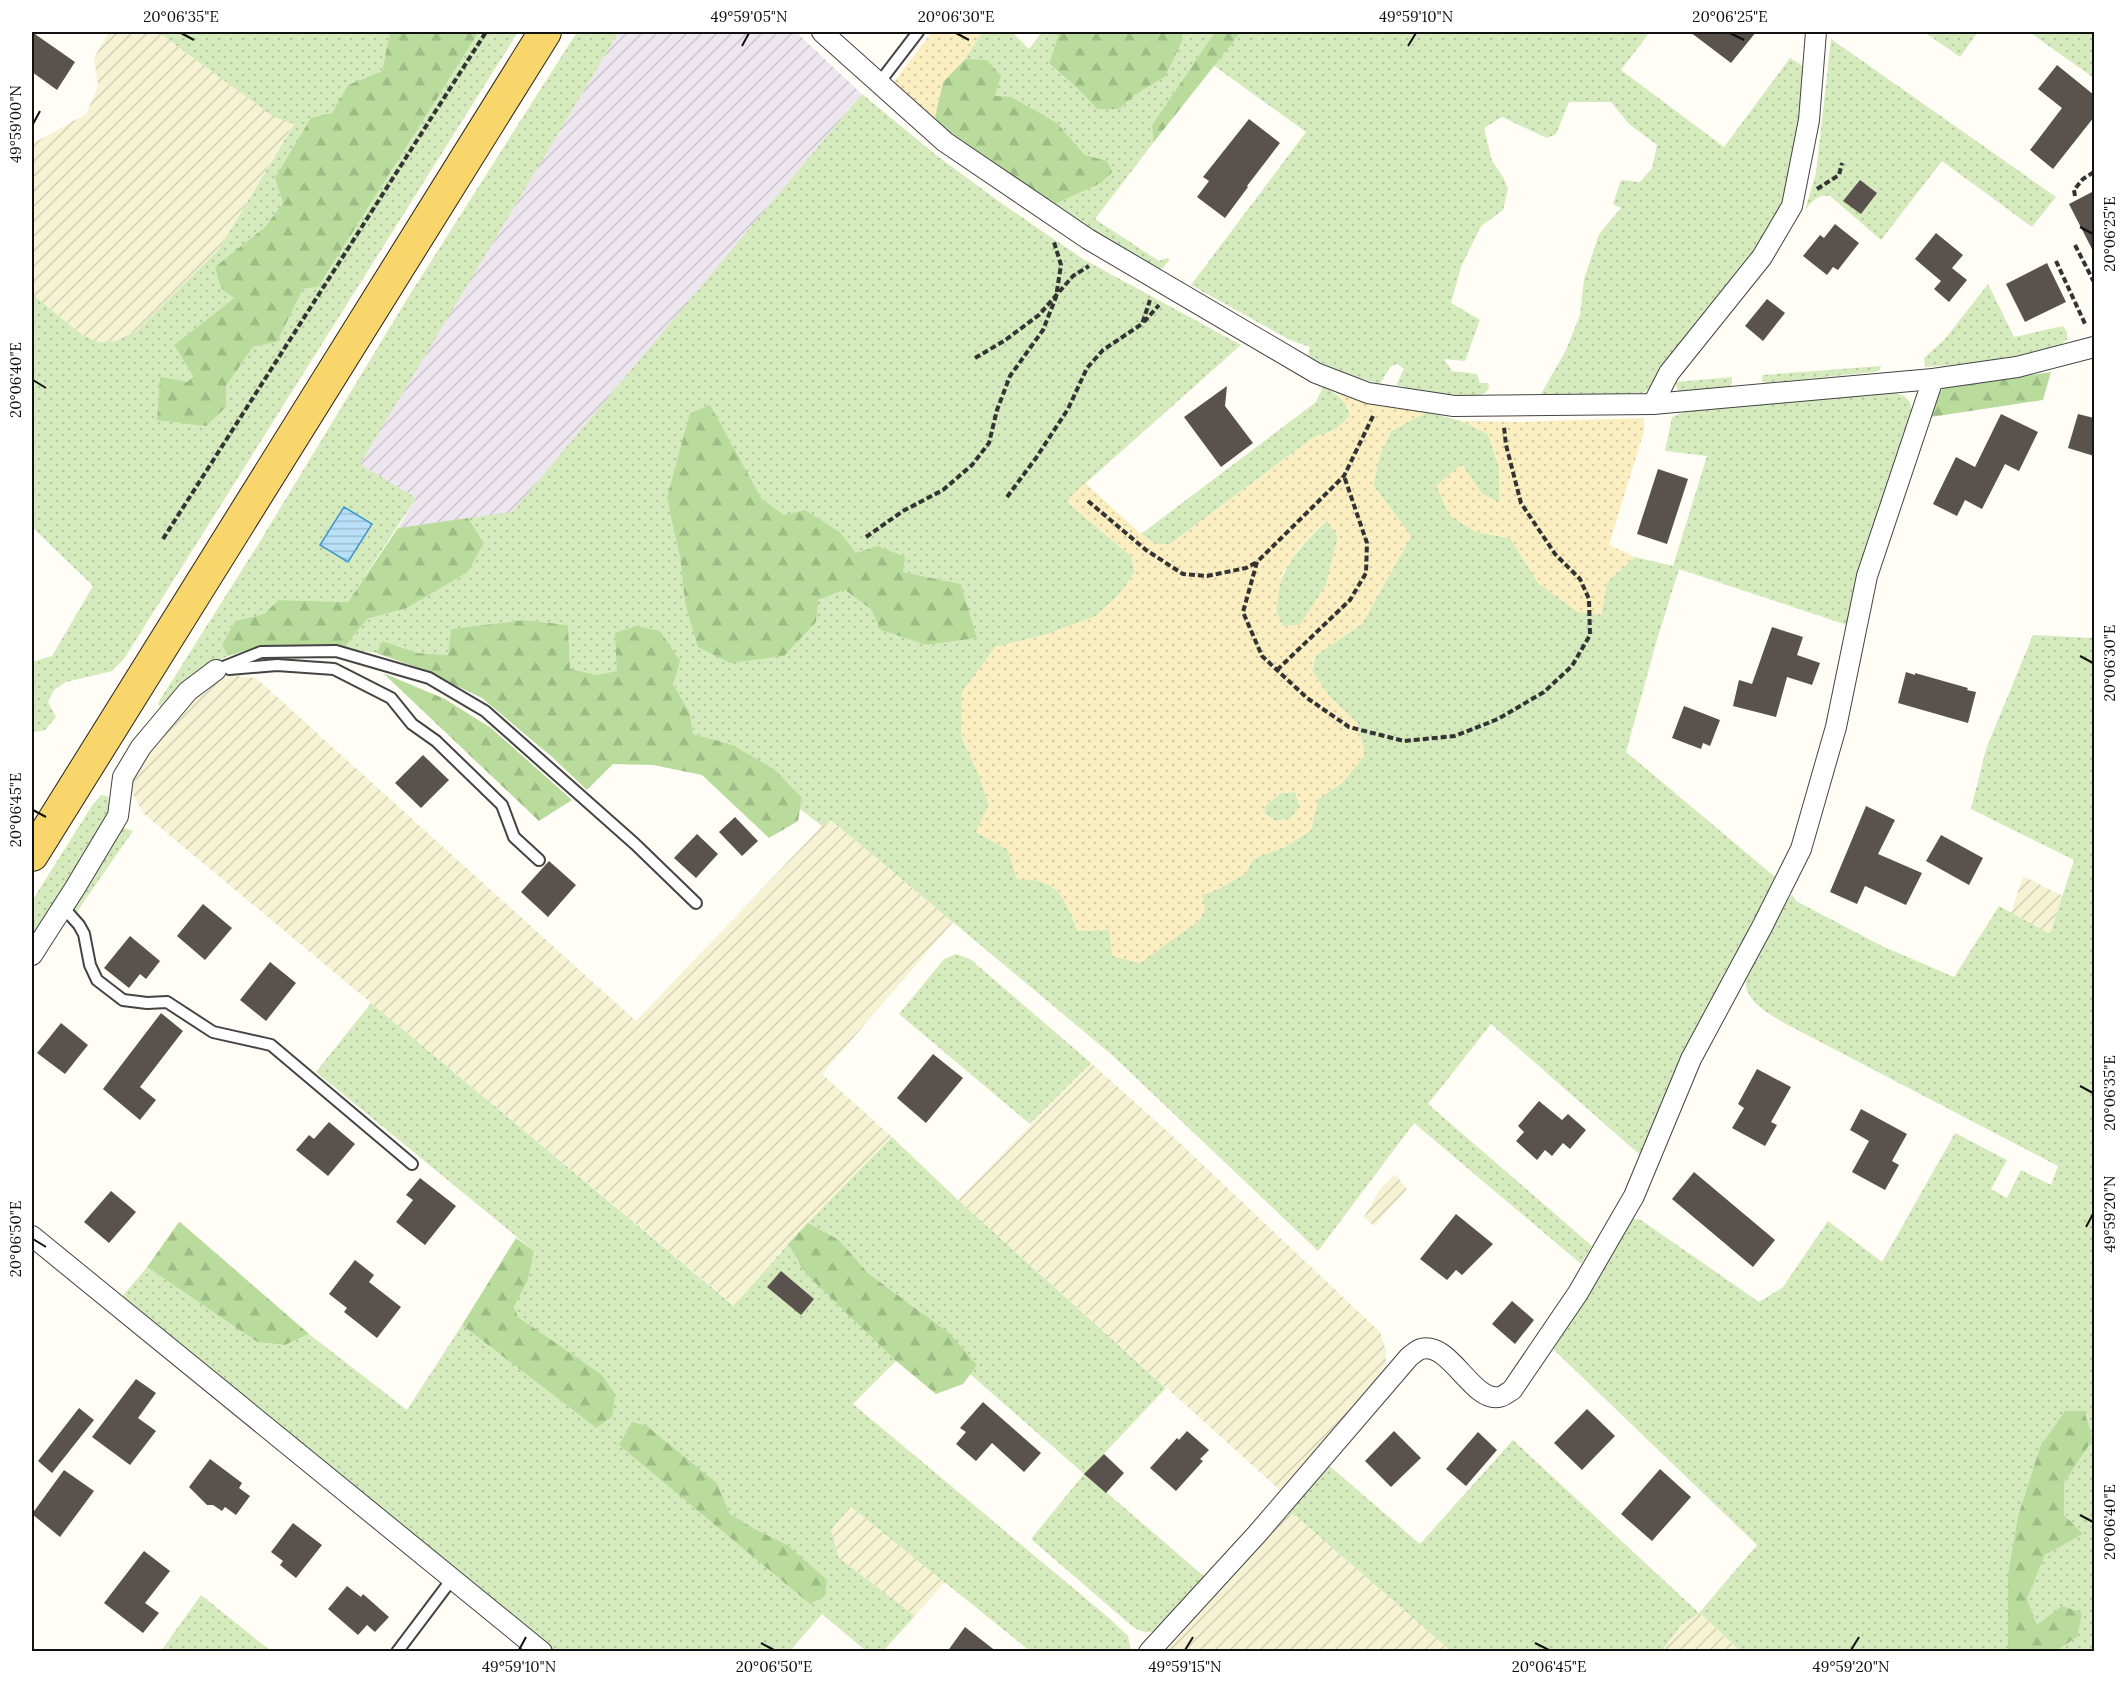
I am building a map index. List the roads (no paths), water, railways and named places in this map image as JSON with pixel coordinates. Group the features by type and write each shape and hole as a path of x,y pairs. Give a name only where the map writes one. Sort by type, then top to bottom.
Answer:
{"main road":[{"path":"32,855 545,32"}],"street":[{"path":"822,32 945,142 1045,210 1109,252 1316,373 1368,393 1454,406 1653,404 1932,379 2017,367 2093,347"},
{"path":"1653,404 1669,373 1762,256 1792,206 1809,120 1816,32"},
{"path":"1149,1652 1257,1534 1409,1357 1421,1349 1433,1350 1445,1357 1486,1396 1500,1397 1512,1390 1578,1293 1634,1196 1691,1059 1801,849 1836,727 1867,576 1932,379"},
{"path":"32,955 118,816 123,777 141,747 188,691 216,670"},
{"path":"32,1236 542,1652"}],"lane":[{"path":"879,83 918,32"},
{"path":"216,670 261,652 336,651 429,678 485,711 635,844 696,903"},
{"path":"216,670 277,665 334,669 391,698 412,724 436,741 502,805 514,837 539,860"},
{"path":"63,907 84,934 90,966 97,980 123,1000 147,1003 168,1002 213,1032 271,1045 412,1164"},
{"path":"397,1652 452,1579"}],"water":[{"path":"344,507 372,524 348,562 320,545"}]}
